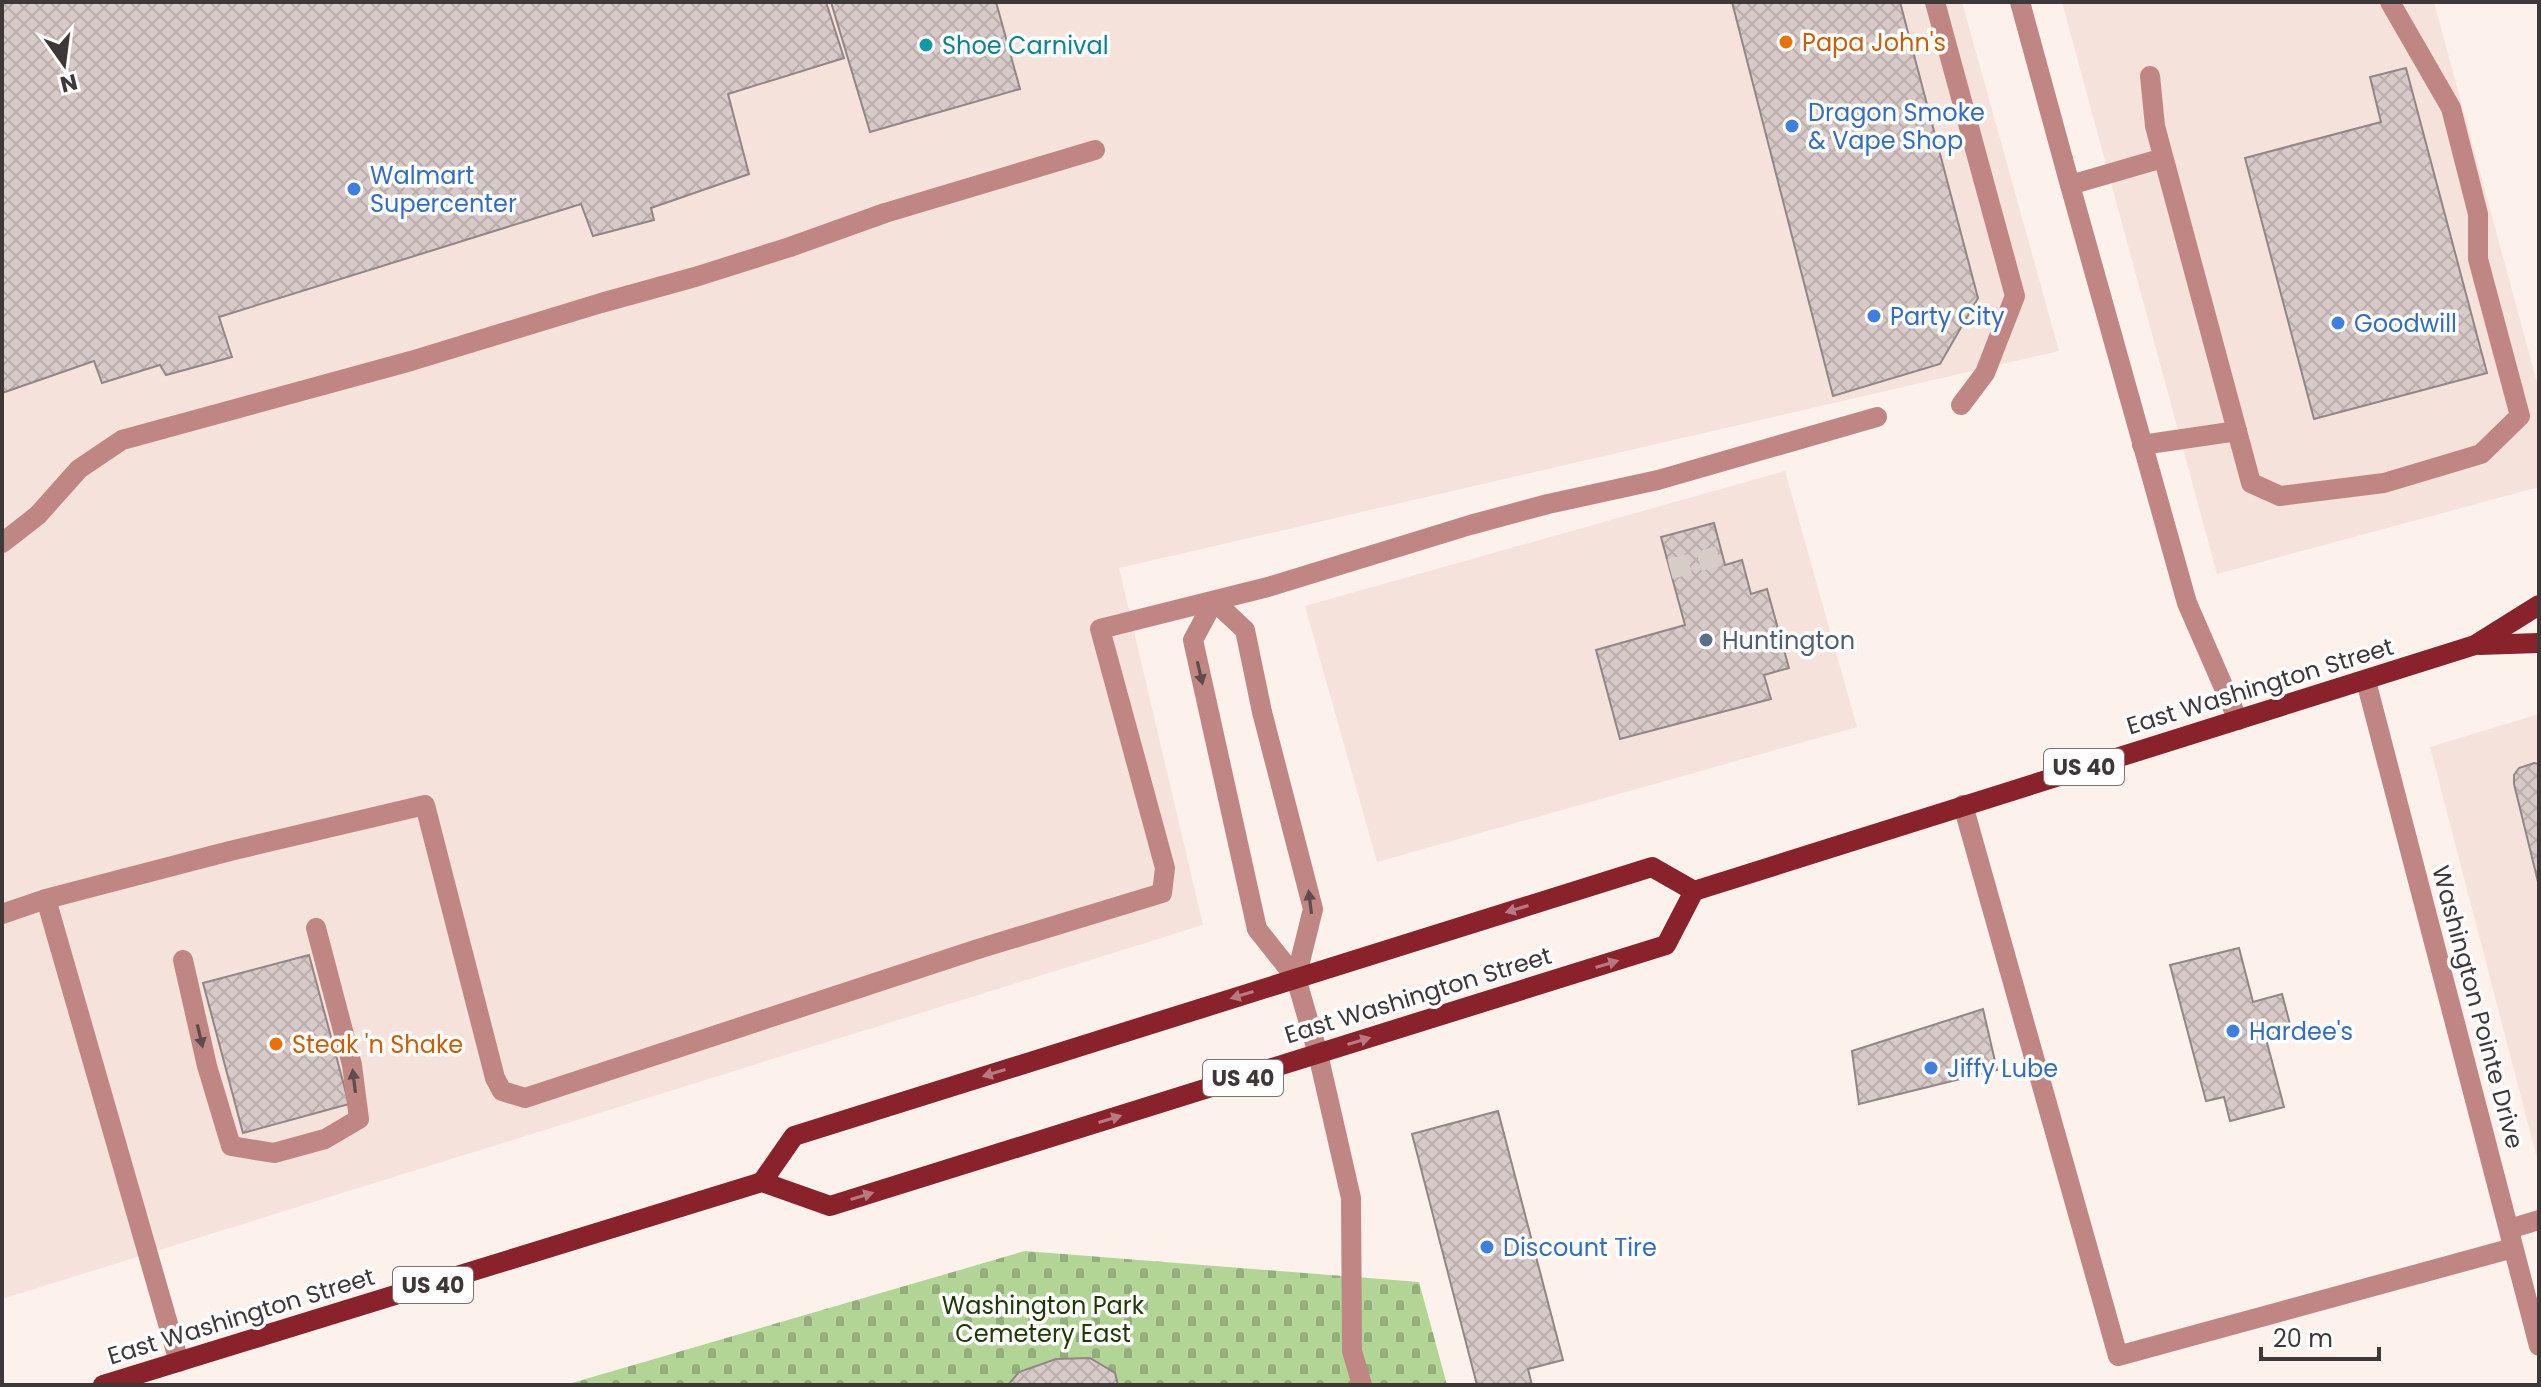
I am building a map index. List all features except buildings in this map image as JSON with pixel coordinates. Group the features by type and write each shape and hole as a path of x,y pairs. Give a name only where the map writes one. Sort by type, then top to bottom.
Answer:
{"main road":[{"name":"East Washington Street","path":"103,1385 762,1182 830,1206 1666,945 1694,891 2475,645 2539,605"},
{"name":"East Washington Street","path":"2475,645 2539,643"},
{"path":"762,1182 794,1136 1296,978 1652,867 1694,891"}],"street":[{"path":"1935,2 2015,296 1985,373 1961,405"},
{"path":"2020,2 2187,603 2238,720"},
{"path":"2150,76 2155,126 2251,483 2280,496 2384,483 2481,454 2520,416 2478,259 2478,214 2451,108 2390,2"},
{"path":"2,543 38,515 79,469 122,440 411,361 695,277 885,213 1095,150"},
{"path":"2070,185 2163,158"},
{"path":"2,914 46,899 425,805 495,1078 502,1091 525,1098 978,949 1162,893 1165,868 1100,629 1268,587 1496,518 1658,480 1877,417"},
{"path":"2142,445 2237,431"},
{"path":"1214,601 1245,630 1262,712 1313,909 1296,978"},
{"path":"1214,601 1193,640 1257,929 1296,978 1318,1054 1351,1198 1352,1351 1362,1385"},
{"name":"Washington Pointe Drive","path":"2366,681 2539,1346"},
{"path":"1963,805 2118,1356 2511,1239 2539,1220"},
{"path":"46,899 179,1362"},
{"path":"183,960 207,1066 231,1146 274,1153 325,1139 359,1119 352,1065 316,928"}],"shaded area":[{"path":"2,2 1962,2 2059,351 1119,568 1203,925 2,1299"},
{"path":"2062,2 2434,2 2539,390 2539,487 2217,574"},
{"path":"1785,471 1857,727 1377,862 1305,606"},
{"path":"2539,714 2539,1166 2430,747"}],"green space":[{"name":"Washington Park Cemetery East","path":"1025,1251 1419,1282 1447,1385 565,1385"}],"tunnel":[{"path":"1670,569 1723,555"}],"place":[{"name":"Papa John's","path":"1786,42"},
{"name":"Shoe Carnival","path":"926,45"},
{"name":"Dragon Smoke & Vape Shop","path":"1792,126"},
{"name":"Walmart Supercenter","path":"354,189"},
{"name":"Party City","path":"1874,316"},
{"name":"Goodwill","path":"2338,323"},
{"name":"Huntington","path":"1706,640"},
{"name":"Hardee's","path":"2233,1031"},
{"name":"Steak 'n Shake","path":"276,1044"},
{"name":"Jiffy Lube","path":"1931,1068"},
{"name":"Discount Tire","path":"1487,1247"}]}
